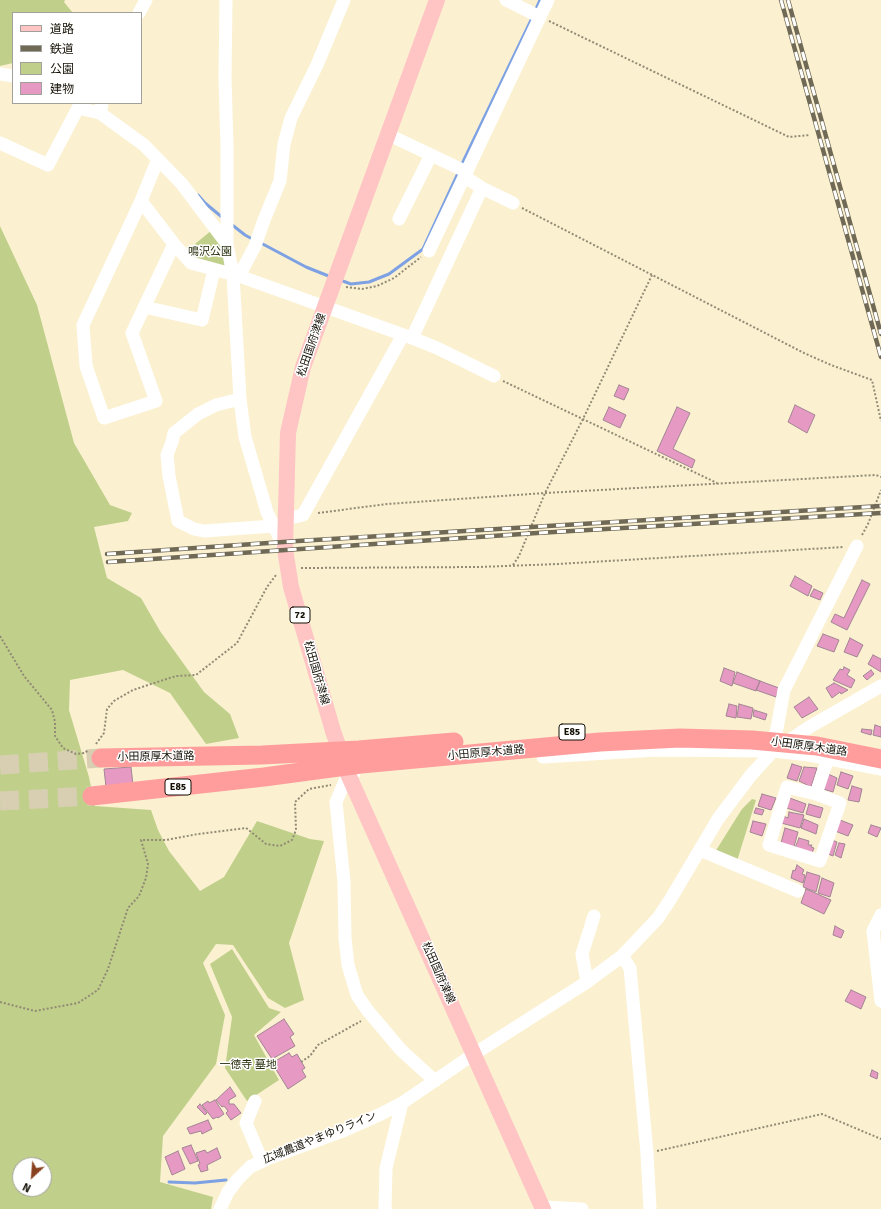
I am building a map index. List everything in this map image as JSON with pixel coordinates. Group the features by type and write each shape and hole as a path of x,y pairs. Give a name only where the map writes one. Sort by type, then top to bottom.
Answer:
{"highway":[{"name":"小田原厚木道路","path":"95,751 262,755 359,750 602,730 679,726 754,728 821,735 881,747"},
{"name":"小田原厚木道路","path":"92,796 377,763 600,742 680,738 752,740 809,745 881,759"}],"main road":[{"name":"松田国府津線","path":"437,0 303,367 288,433 280,522 287,568 292,587 333,732 348,774 543,1208"}],"street":[{"path":"140,12 146,0"},
{"path":"226,0 225,78 227,244 236,275 240,400 245,437 267,512 280,522"},
{"path":"236,275 255,246 280,181 284,144 291,118 317,65 344,0"},
{"path":"506,0 540,17"},
{"path":"428,251 548,0"},
{"path":"0,74 12,76"},
{"path":"0,144 48,165 78,108 100,106 144,145 182,184 227,244"},
{"path":"388,134 431,154 466,174 482,188 512,203"},
{"path":"400,219 431,154"},
{"path":"158,159 141,201 83,325 86,366 104,418 156,401 132,333 174,244"},
{"path":"240,400 216,405 198,414 174,433 167,456 169,476 178,521 194,529 204,531 280,522 303,515 408,337 482,188"},
{"path":"141,201 174,244 191,263 236,275 408,337 437,348 494,376"},
{"path":"144,307 202,320 214,270"},
{"path":"773,751 784,690 857,546"},
{"path":"773,751 811,726 881,686"},
{"path":"435,1081 401,1050 371,1015 357,995 348,965 346,951 344,882 336,802 348,774 602,752 656,750 773,751 828,758 881,769"},
{"name":"広域農道やまゆりライン","path":"220,1209 228,1192 250,1167 262,1161 343,1131 402,1103 474,1054 587,982 622,956 658,918 718,819 733,798 773,751"},
{"path":"816,794 828,758"},
{"path":"787,787 816,794 840,803 820,860 769,845 787,787"},
{"path":"700,850 798,891"},
{"path":"881,915 873,931 881,1001"},
{"path":"587,982 582,954 594,916"},
{"path":"622,956 630,968 647,1153 650,1209"},
{"path":"256,1101 246,1123 262,1161"},
{"path":"385,1209 386,1168 402,1103"},
{"path":"543,1208 582,1209"}],"path":[{"path":"540,17 789,137 810,135"},
{"path":"512,203 804,353 872,380 881,421"},
{"path":"334,283 350,288 362,289 377,286 394,278 428,251"},
{"path":"513,565 519,556 545,493 583,419 652,275"},
{"path":"494,376 718,484"},
{"path":"303,515 387,504 545,493 876,475 881,476"},
{"path":"0,636 24,676 52,710 55,736 63,748 76,754 85,753 95,751 104,733 107,709 114,701 134,690 157,682 176,676 196,675 237,643 267,587 281,570 287,568 479,567 558,564 857,546 868,524 881,490"},
{"path":"0,1002 35,1011 78,1003 98,990 108,969 128,908 139,896 146,878 148,864 141,840 166,840 246,828 266,844 280,846 292,840 296,830 295,802 309,789 336,784 348,774"},
{"path":"301,1062 310,1056 318,1045 371,1015"},
{"path":"647,1153 822,1114 881,1139"}],"green space":[{"path":"0,0 65,0 64,2 72,12 12,12 12,63 0,66"},
{"path":"0,226 37,305 74,443 110,505 132,513 128,521 94,527 107,578 141,598 160,631 204,692 230,714 239,738 206,744 170,693 123,670 70,680 69,710 89,777 95,806 151,810 158,830 169,851 200,891 224,877 257,821 310,839 324,841 289,943 304,1000 285,1008 268,998 233,945 216,944 203,963 225,1015 216,1064 163,1136 160,1182 213,1197 211,1209 0,1209"},
{"name":"鳴沢公園","path":"212,230 225,249 228,263 222,270 184,253"},
{"path":"752,799 756,800 737,861 715,852 742,809"},
{"name":"一徳寺 墓地","path":"232,949 269,1008 281,1012 254,1035 279,1080 247,1101 225,1068 232,1017 210,964"}],"building":[{"path":"619,385 629,389 624,400 614,396"},
{"path":"795,405 815,415 807,433 788,422"},
{"path":"609,407 626,415 620,428 603,420"},
{"path":"677,407 690,413 673,449 695,460 692,468 657,451"},
{"path":"795,576 812,586 808,596 790,586"},
{"path":"862,580 870,584 847,630 831,622 835,614 844,618"},
{"path":"814,589 823,593 820,600 810,596"},
{"path":"823,634 839,640 834,652 817,646"},
{"path":"850,638 863,645 857,657 844,652"},
{"path":"873,655 881,659 881,672 868,664"},
{"path":"844,667 850,670 847,675 855,680 851,688 833,680 840,669 843,670"},
{"path":"724,668 735,672 732,686 720,681"},
{"path":"871,670 874,674 867,680 863,676"},
{"path":"737,672 760,681 756,691 733,683"},
{"path":"760,681 779,688 776,697 756,690"},
{"path":"834,683 848,690 841,694 840,692 832,698 826,688"},
{"path":"809,697 818,709 802,718 794,707"},
{"path":"729,704 737,706 736,718 726,716"},
{"path":"739,704 753,708 751,719 737,717"},
{"path":"754,710 767,714 765,720 753,716"},
{"path":"875,725 881,727 881,737 873,735"},
{"path":"862,729 872,730 871,735 861,732"},
{"path":"792,764 802,767 797,781 787,778"},
{"path":"131,767 133,785 106,787 104,769"},
{"path":"804,767 817,768 811,787 799,781"},
{"path":"841,772 853,776 848,789 837,785"},
{"path":"828,774 837,778 833,792 823,789"},
{"path":"852,786 862,789 859,802 848,800"},
{"path":"762,794 776,798 771,810 758,806"},
{"path":"787,797 806,804 803,813 783,807"},
{"path":"809,804 823,808 820,818 806,814"},
{"path":"756,808 764,810 762,815 754,813"},
{"path":"789,812 804,815 800,828 781,823 783,816 788,818"},
{"path":"804,819 818,825 816,834 801,828"},
{"path":"840,820 853,825 848,836 835,831"},
{"path":"753,821 766,824 762,836 750,832"},
{"path":"871,825 881,828 877,837 868,833"},
{"path":"785,828 798,832 794,847 781,843"},
{"path":"799,838 809,841 808,845 812,845 811,847 814,848 812,853 795,848"},
{"path":"832,840 837,842 833,856 828,854"},
{"path":"839,843 845,844 841,858 835,855"},
{"path":"797,865 804,870 802,874 805,875 803,883 791,878 793,870 795,871"},
{"path":"807,872 820,876 816,892 803,887"},
{"path":"822,878 834,883 830,897 818,893"},
{"path":"806,889 831,900 824,914 801,903"},
{"path":"835,926 844,931 841,938 833,935"},
{"path":"851,990 866,997 861,1009 845,1001"},
{"path":"284,1019 294,1034 290,1037 295,1046 272,1059 257,1036"},
{"path":"289,1053 292,1057 297,1054 305,1068 302,1070 306,1077 288,1089 272,1063"},
{"path":"872,1070 878,1073 877,1079 870,1076"},
{"path":"230,1087 236,1096 229,1100 229,1104 234,1104 241,1113 231,1120 226,1113 228,1111 216,1100"},
{"path":"215,1100 224,1114 213,1119 202,1105 208,1101 209,1103"},
{"path":"200,1104 207,1113 205,1115 197,1107"},
{"path":"208,1120 212,1129 202,1134 201,1131 190,1134 187,1128"},
{"path":"191,1145 198,1161 190,1164 182,1148"},
{"path":"217,1148 221,1158 207,1165 208,1170 201,1172 196,1153 205,1150 207,1153"},
{"path":"178,1151 185,1169 172,1175 165,1157"}],"waterway":[{"path":"535,11 540,0"},
{"path":"461,166 533,16"},
{"path":"340,280 351,284 369,282 389,274 423,249 459,171"},
{"path":"198,195 223,218"},
{"path":"231,224 254,240"},
{"path":"259,242 306,267 331,277"},
{"path":"169,1182 195,1183 226,1180"}],"tunnel":[{"path":"0,765 101,758"},
{"path":"0,801 92,796"}],"railway":[{"path":"781,0 881,357"},
{"path":"788,0 881,334"},
{"path":"107,554 881,506"},
{"path":"108,562 537,533 881,513"}]}
